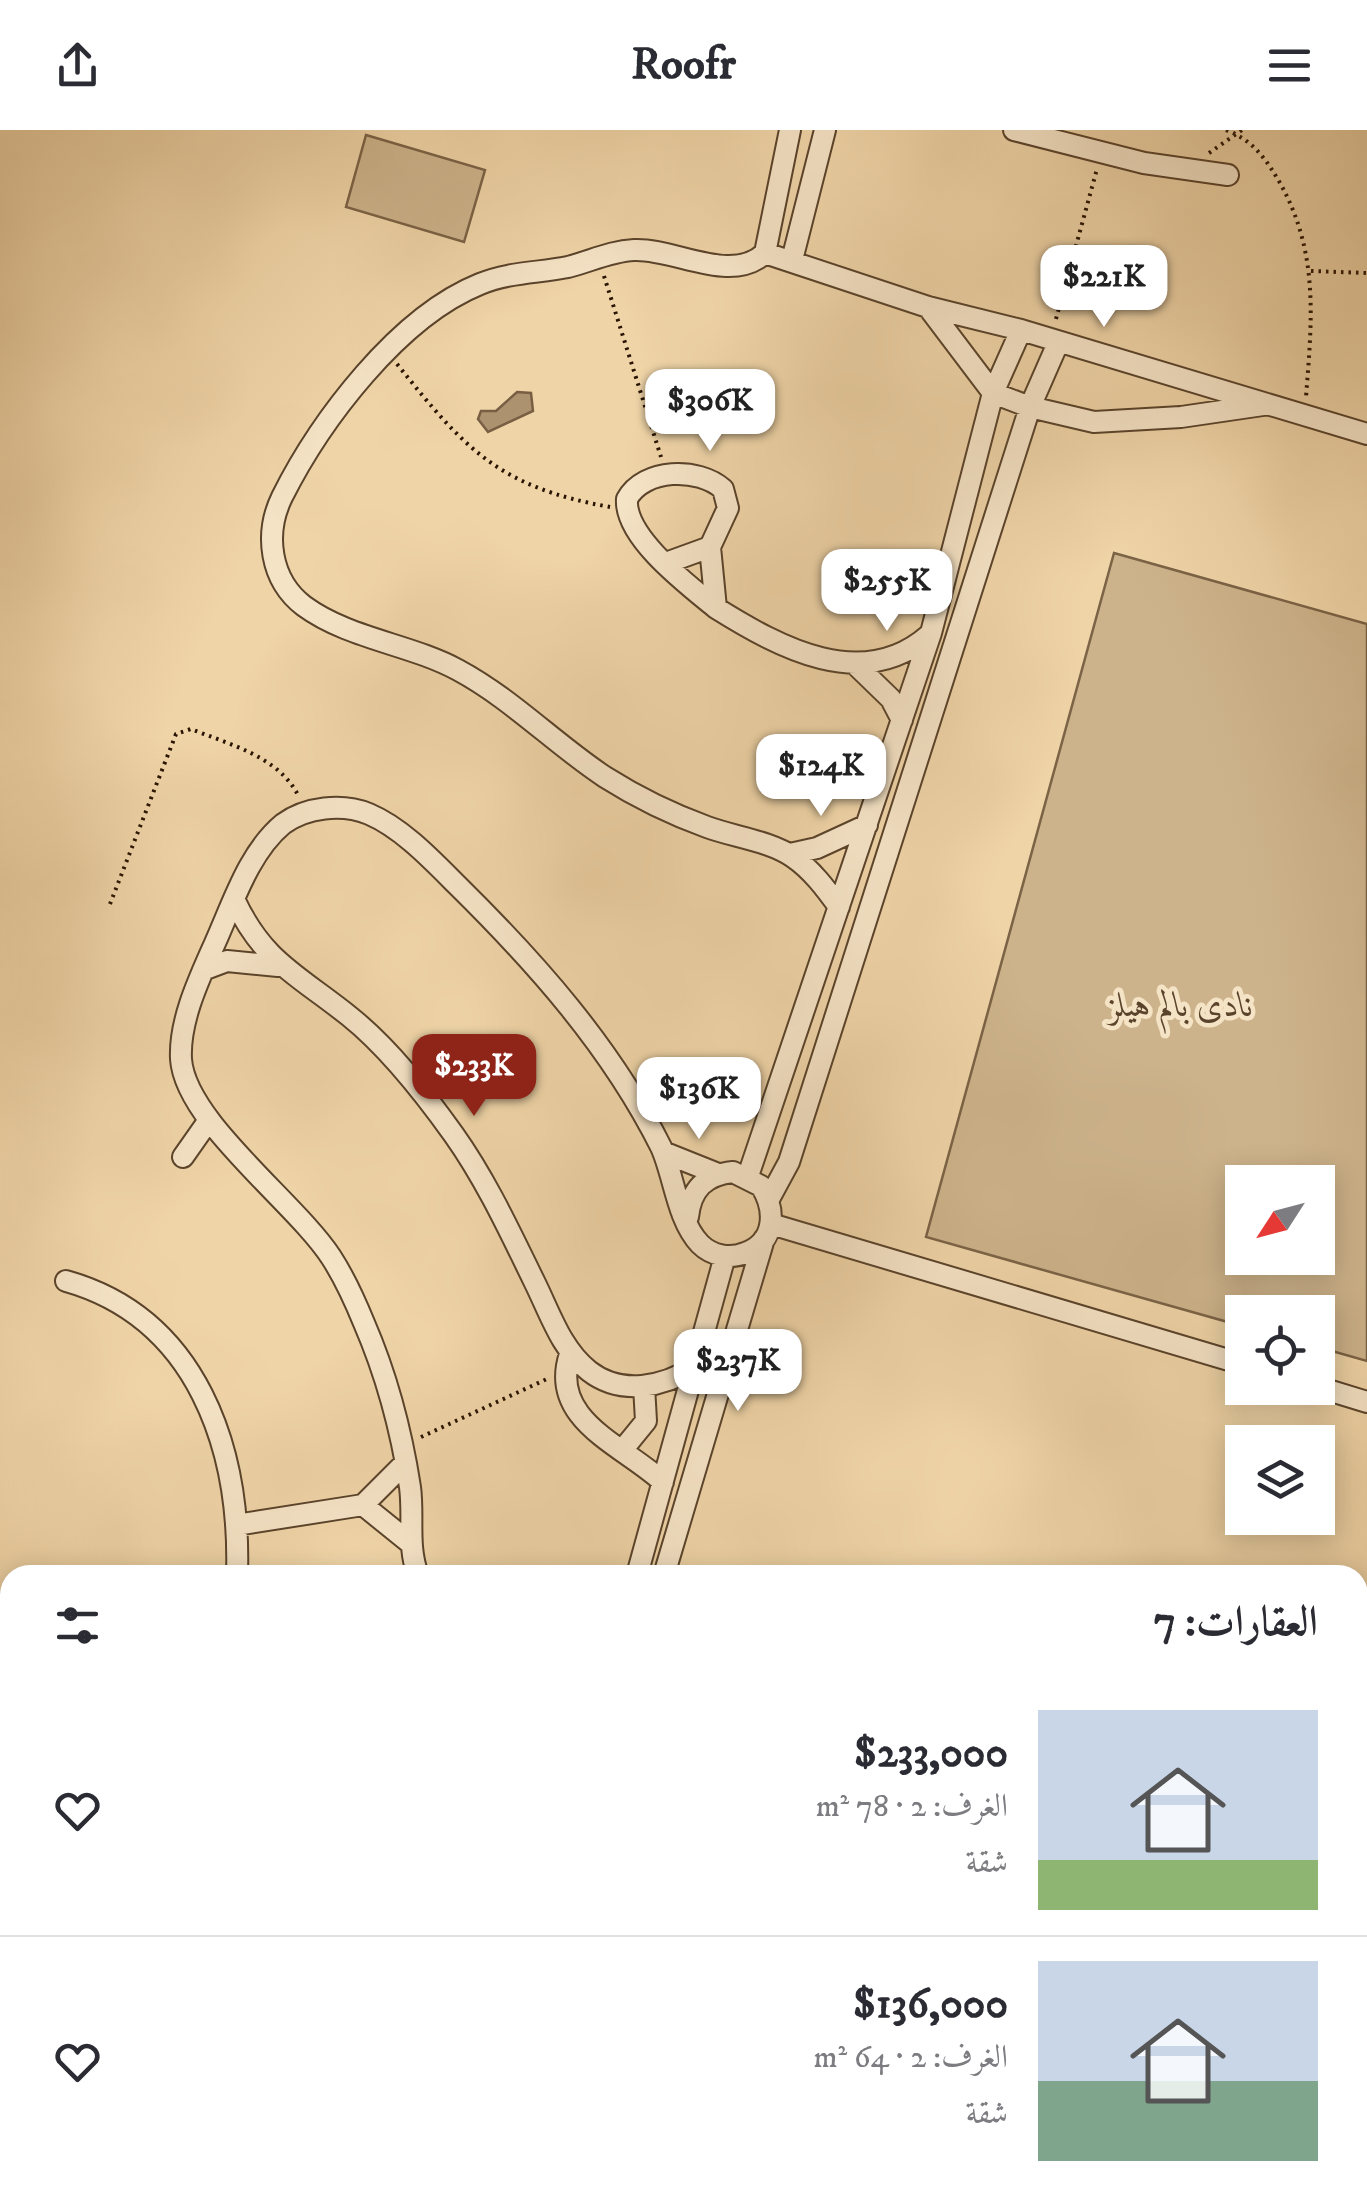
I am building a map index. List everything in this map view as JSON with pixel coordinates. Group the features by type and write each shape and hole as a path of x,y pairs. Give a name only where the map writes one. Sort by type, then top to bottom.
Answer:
{"street":[{"path":"790,130 765,253 756,262 735,266 634,250 476,285 446,302 387,353 336,408 302,458 275,511 272,551 286,588 305,606 460,671 609,780 704,826 790,854 839,907"},
{"path":"792,260 825,130"},
{"path":"1014,130 1144,163 1228,175"},
{"path":"765,253 928,307 1021,330 1367,434"},
{"path":"928,307 993,393 1030,407 1094,422 1181,418 1264,405"},
{"path":"748,1176 931,633 993,393 1021,330"},
{"path":"667,1565 768,1231 769,1199 789,1162 1054,342"},
{"path":"716,608 710,547 728,508 723,490 702,477 666,475 632,489 626,510 630,522 666,563 716,608 759,635 857,666 891,699 902,720"},
{"path":"666,563 710,547"},
{"path":"857,666 897,657 931,633"},
{"path":"416,1565 410,1543 412,1516 404,1454 388,1383 332,1258 209,1120 190,1093 181,1061 184,1028 203,970 266,840 287,821 306,813 341,808 368,814 430,859 508,935 618,1071 663,1152 671,1186 700,1243 726,1256 754,1249 768,1231"},
{"path":"790,854 842,838 867,824"},
{"path":"234,900 257,944 278,966 351,1017 407,1074 456,1137 497,1206 567,1362 565,1388 580,1417 663,1482"},
{"path":"203,970 228,961 278,966"},
{"path":"183,1157 209,1120"},
{"path":"663,1152 718,1174 748,1176 769,1199"},
{"path":"688,1217 695,1190 718,1174"},
{"path":"768,1231 1225,1359"},
{"path":"639,1565 726,1256"},
{"path":"66,1281 130,1307 180,1355 201,1391 211,1419 236,1525 238,1565"},
{"path":"567,1362 622,1385 644,1386 676,1379 695,1367"},
{"path":"624,1448 646,1421 644,1386"},
{"path":"1335,1392 1367,1402"},
{"path":"236,1525 363,1506 404,1454"},
{"path":"363,1506 410,1543"}],"path":[{"path":"1226,130 1262,152 1294,209 1314,294 1305,416"},
{"path":"1234,133 1242,130"},
{"path":"1054,342 1103,150"},
{"path":"598,257 666,475"},
{"path":"1311,271 1367,273"},
{"path":"387,353 463,444 512,477 568,500 626,510"},
{"path":"110,904 171,740 183,730 191,729 278,770 296,789 306,813"},
{"path":"404,1454 567,1362"}],"green space":[{"path":"366,135 485,170 464,242 346,207"},
{"name":"نادى بالم هيلز","path":"1114,553 1367,624 1367,1361 1335,1352 1335,1295 1225,1295 1225,1321 926,1237"}],"shaded area":[{"path":"517,392 531,393 533,411 488,432 478,419 481,411 496,411"}]}
